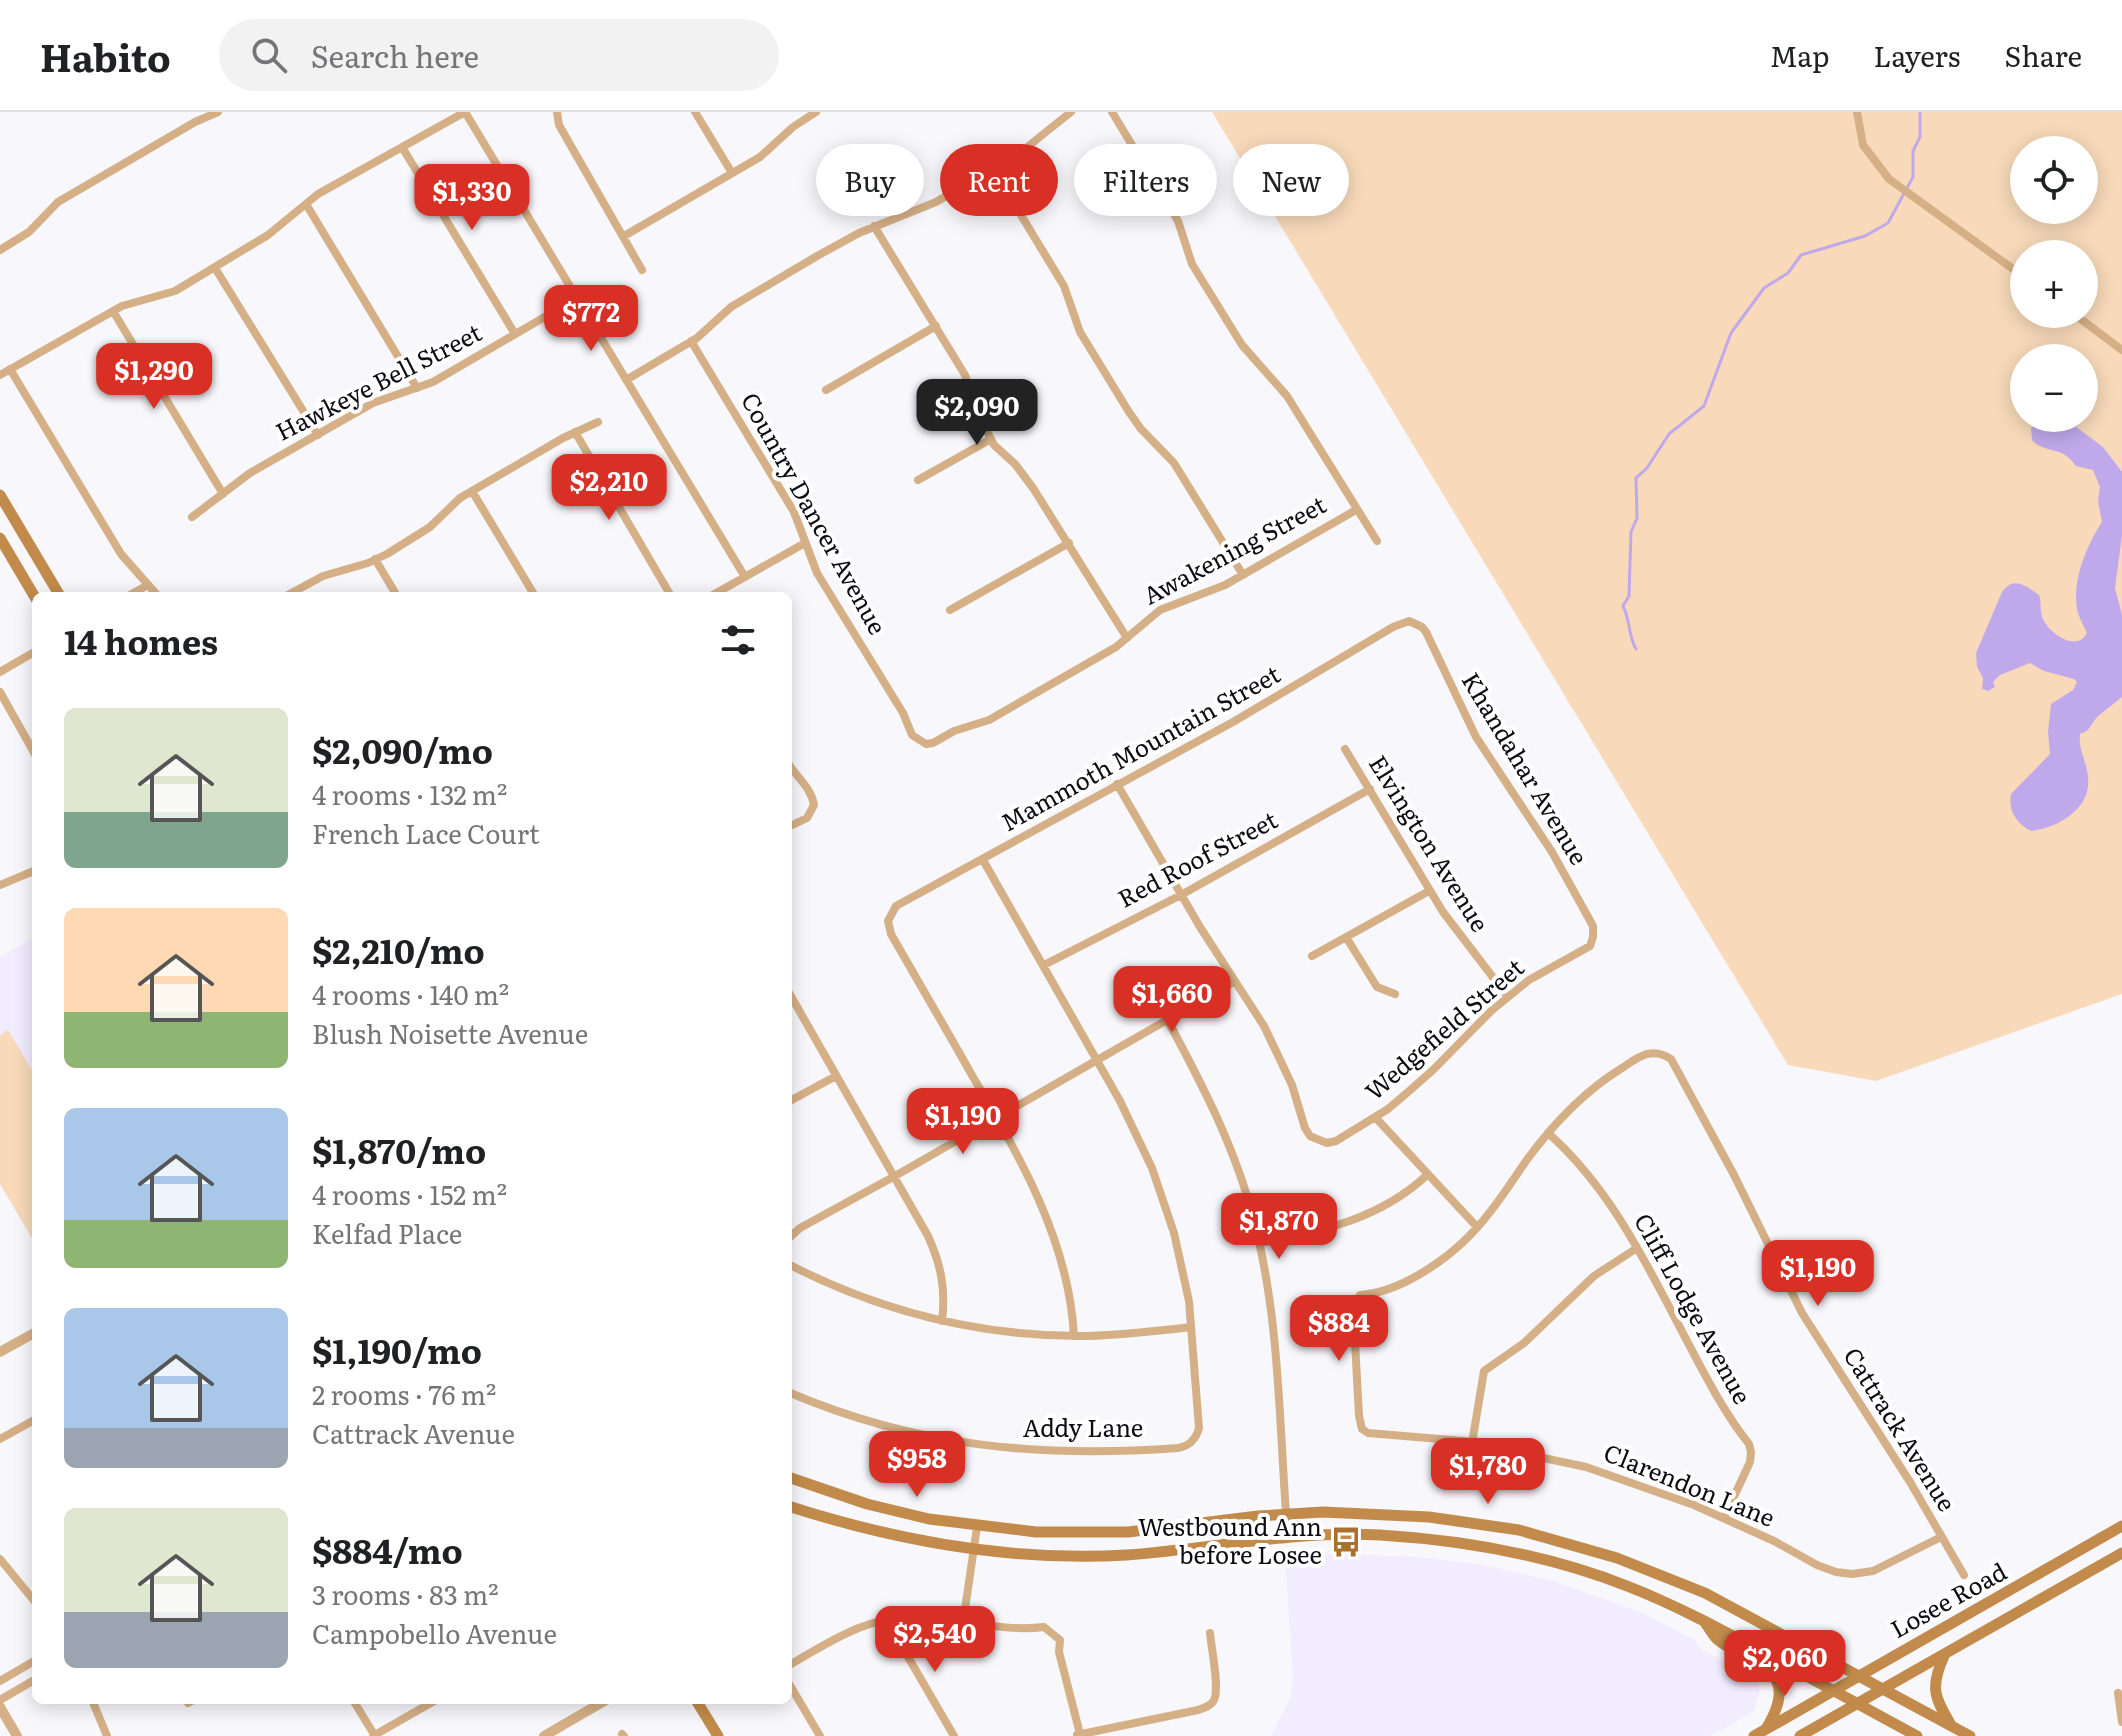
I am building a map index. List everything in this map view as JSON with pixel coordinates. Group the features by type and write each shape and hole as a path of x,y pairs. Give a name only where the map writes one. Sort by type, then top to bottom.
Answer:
{"main road":[{"path":"0,495 58,592"},
{"path":"0,538 32,592"},
{"path":"792,1478 867,1504 929,1519 1036,1532 1128,1532 1286,1513 1379,1512 1519,1530 1598,1552 1705,1593 1970,1736"},
{"path":"792,1507 864,1529 974,1549 1034,1555 1105,1556 1299,1535 1346,1534 1442,1540 1532,1556 1648,1594 1704,1620 1917,1736"},
{"name":"Losee Road","path":"1754,1736 2122,1526"},
{"path":"1590,1573 1598,1552"},
{"name":"Losee Road","path":"1800,1736 2122,1553"},
{"path":"1704,1620 1716,1639 1763,1664 1774,1676 1778,1691 1777,1705 1766,1729"},
{"path":"1944,1655 1936,1673 1934,1692 1953,1727"},
{"path":"698,1704 718,1736"}],"street":[{"path":"0,250 29,232 58,202 195,122 218,112"},
{"path":"0,375 129,303 175,291 268,235 318,194 465,112 745,577"},
{"path":"557,112 559,125 642,270"},
{"path":"695,112 732,173"},
{"path":"624,236 760,157 793,127 816,112"},
{"path":"1033,144 1071,112"},
{"path":"1112,112 1178,221 1192,264 1242,345 1287,396 1377,541"},
{"path":"1857,112 1863,145 1889,179 2010,267"},
{"path":"402,147 515,334"},
{"path":"626,380 691,341 731,307 817,256 874,226 919,210 940,198"},
{"path":"306,204 417,388"},
{"path":"1022,216 1064,286 1080,332 1121,399 1141,429 1174,463 1243,575"},
{"path":"874,226 970,384 991,439 1023,474 1127,638"},
{"path":"215,268 318,435"},
{"path":"113,311 223,494"},
{"name":"Hawkeye Bell Street","path":"192,517 238,480 373,403 433,382 548,315"},
{"path":"826,390 936,326"},
{"path":"2093,328 2122,350"},
{"name":"Country Dancer Avenue","path":"691,341 794,512 817,573 903,713 912,735 926,744"},
{"path":"10,369 121,554 154,592"},
{"path":"293,592 323,576 375,559 430,527 455,501 598,422"},
{"path":"575,432 669,592"},
{"path":"918,480 991,439"},
{"path":"472,491 533,592"},
{"name":"Awakening Street","path":"926,744 989,720 1127,638 1160,610 1225,585 1356,510"},
{"path":"718,592 805,543"},
{"path":"950,610 1069,543"},
{"path":"375,559 395,592"},
{"path":"135,592 148,585"},
{"name":"Mammoth Mountain Street","path":"997,1117 891,934 889,917 896,906 1233,722 1393,627 1409,621 1416,623"},
{"name":"Khandahar Avenue","path":"1416,623 1426,632 1476,737 1552,852 1593,926 1593,937"},
{"path":"0,672 32,653"},
{"path":"0,692 32,749"},
{"name":"Elvington Avenue","path":"1345,749 1429,891 1508,997"},
{"path":"792,770 809,789 814,805 807,818 792,825"},
{"path":"792,1235 1235,981 1117,784"},
{"name":"Red Roof Street","path":"1044,965 1181,895 1370,789"},
{"path":"792,1266 870,1299 942,1321 1023,1333 1074,1336 1191,1327 1182,1266 1164,1203 1136,1132 983,860"},
{"path":"0,885 32,872"},
{"path":"1312,956 1429,891"},
{"path":"1346,937 1377,987 1395,994"},
{"name":"Wedgefield Street","path":"1235,981 1253,1007 1281,1061 1300,1105 1305,1128 1310,1136 1327,1143 1336,1141 1375,1117 1433,1070 1491,1011 1536,975 1590,946 1593,937"},
{"path":"792,998 928,1236 940,1267 945,1300 942,1321"},
{"path":"1167,1019 1208,1096 1229,1146 1244,1185 1259,1243 1270,1301 1286,1513 1299,1535"},
{"name":"Cattrack Avenue","path":"1548,1133 1570,1107 1601,1082 1646,1053 1663,1054 1671,1059 1712,1132 1802,1313 1910,1482 1964,1575"},
{"path":"792,1100 836,1076"},
{"path":"997,1117 1051,1228 1066,1279 1074,1336"},
{"path":"1375,1117 1477,1227 1548,1133"},
{"name":"Cliff Lodge Avenue","path":"1548,1133 1590,1177 1637,1248 1708,1381 1749,1444 1750,1462 1724,1518"},
{"path":"1259,1243 1352,1221 1392,1203 1427,1175"},
{"name":"Clarendon Lane","path":"1477,1227 1462,1243 1430,1267 1380,1292 1360,1295 1355,1300 1352,1316 1362,1429 1368,1433 1472,1443 1586,1467 1668,1494 1724,1518 1817,1565 1852,1574 1887,1566 1941,1537"},
{"path":"1472,1443 1484,1371 1524,1343 1594,1276 1637,1248"},
{"name":"Addy Lane","path":"792,1394 895,1429 990,1447 1064,1453 1178,1448 1191,1442 1199,1428 1191,1327"},
{"path":"0,1352 32,1334"},
{"path":"0,1439 32,1421"},
{"path":"963,1623 977,1527"},
{"path":"0,1559 32,1598"},
{"path":"899,1616 899,1638 904,1650 954,1736"},
{"path":"792,1664 855,1629 899,1616 929,1617 1013,1629 1044,1627 1060,1640 1059,1652 1078,1735 1198,1710 1211,1704 1216,1698 1216,1689 1210,1633"},
{"path":"0,1681 32,1662"},
{"path":"0,1700 32,1681"},
{"path":"792,1689 820,1736"},
{"path":"2118,1693 2122,1722"},
{"path":"94,1704 107,1736"},
{"path":"355,1704 374,1736 429,1704"},
{"path":"544,1736 599,1704"},
{"path":"0,1707 17,1736"}],"shaded area":[{"path":"1212,112 2122,112 2122,994 1876,1081 1788,1065 1275,216 1349,216 1349,144 1233,144 1233,147"},
{"path":"2031,432 2083,432 2103,447 2122,472 2122,536 2115,588 2122,615 2122,697 2080,734 2088,788 2079,807 2052,826 2031,831 2014,816 2011,794 2050,754 2048,732 2051,704 2073,690 2077,682 2030,663 2000,675 1993,682 1995,687 1988,691 1982,689 1983,678 1977,667 1976,653 2002,592 2015,583 2039,595 2042,618 2053,631 2071,641 2083,639 2087,633 2077,609 2077,586 2086,552 2102,522 2098,501 2100,487 2093,470 2076,466 2065,455 2037,445 2032,440"},
{"path":"32,939 32,1238 0,1184 0,957"},
{"path":"8,1030 32,1070 32,1238 0,1184 0,1035"},
{"path":"1315,1553 1417,1557 1484,1565 1553,1581 1640,1612 1693,1639 1702,1650 1744,1669 1758,1682 1760,1692 1753,1712 1710,1736 1271,1736 1290,1699 1293,1677 1285,1556"}],"waterway":[{"path":"1636,649 1623,606 1629,596 1631,532 1637,518 1636,478 1647,468 1669,434 1704,406 1731,333 1764,288 1788,273 1801,255 1865,236 1888,223 1913,177 1913,151 1920,137 1920,112"}],"place":[{"name":"Westbound Ann before Losee","path":"1346,1542"}]}
